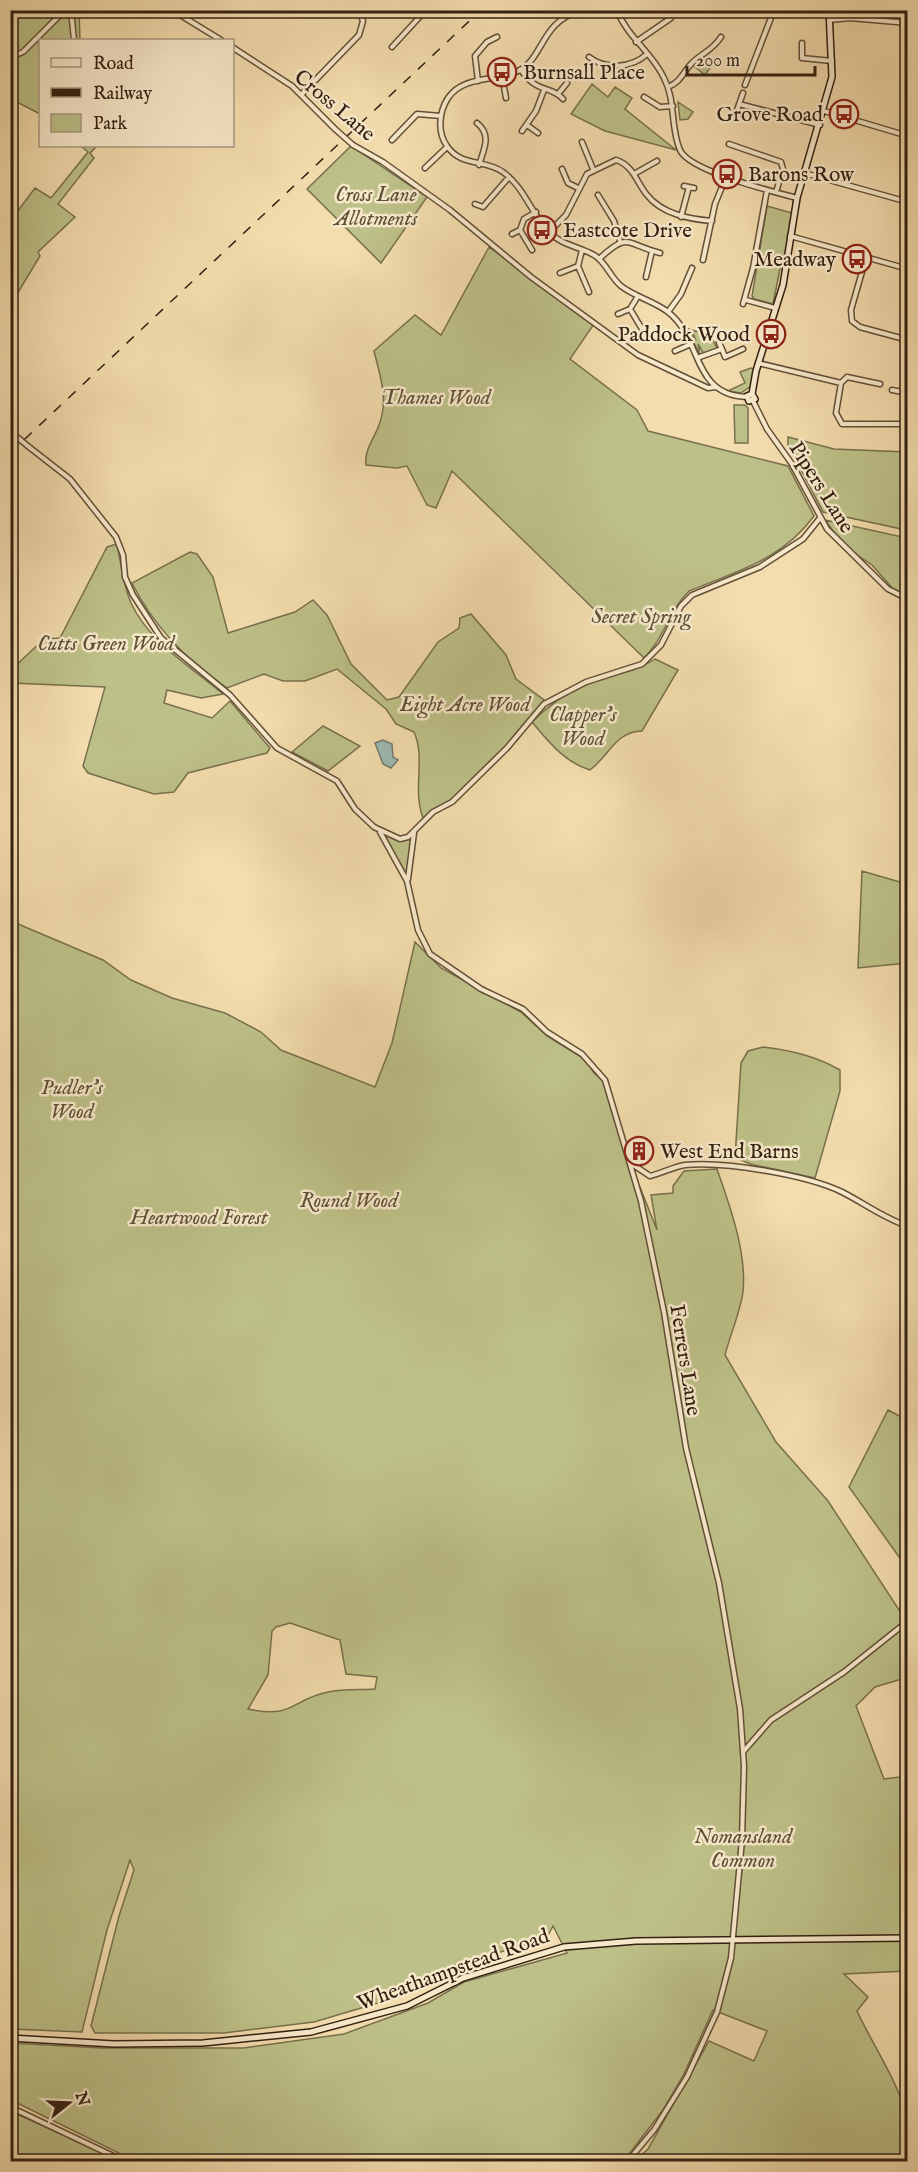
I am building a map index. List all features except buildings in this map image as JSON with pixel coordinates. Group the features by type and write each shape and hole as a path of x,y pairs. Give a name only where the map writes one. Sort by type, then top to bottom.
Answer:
{"main road":[{"path":"751,397 758,363 783,285 789,236 797,198 820,125 832,77 829,10"},
{"name":"Wheathampstead Road","path":"10,2038 114,2044 203,2043 299,2034 401,2007 463,1978 551,1949 616,1942 908,1938"}],"street":[{"path":"10,57 23,52 65,10"},
{"path":"71,10 74,39"},
{"path":"172,10 219,39"},
{"path":"301,95 359,34 363,25 359,10"},
{"path":"392,47 426,10"},
{"path":"616,10 636,42 648,54 668,87 682,154 692,162 726,177 797,198"},
{"path":"636,42 671,18 675,10"},
{"path":"746,85 774,10"},
{"path":"794,10 807,13 825,10"},
{"path":"579,11 552,29 521,70 461,86 452,93 441,116 447,147 461,159 499,170 509,177 527,197 549,232 558,239 599,259 616,281 668,312 679,323 703,373 716,387"},
{"path":"830,20 850,18 908,23"},
{"path":"478,81 475,56 487,42 497,37"},
{"path":"668,87 680,81 691,64 710,52 721,38"},
{"path":"802,43 802,58 833,61"},
{"name":"Cross Lane","path":"234,48 292,86 352,145 383,162 450,210 531,278 638,355 708,388 716,387 733,395 751,397"},
{"path":"589,57 610,67 637,61 648,54"},
{"path":"521,70 531,83 558,94 563,99"},
{"path":"502,76 506,98"},
{"path":"558,94 567,83"},
{"path":"522,131 544,90"},
{"path":"735,116 743,93"},
{"path":"644,97 660,107 673,106"},
{"path":"739,104 820,125"},
{"path":"824,111 908,136"},
{"path":"392,140 417,114 441,116"},
{"path":"477,123 484,129 486,138 479,165"},
{"path":"527,125 538,133"},
{"path":"582,142 593,169"},
{"path":"729,144 781,162 783,169 776,192"},
{"path":"425,168 447,147"},
{"path":"549,232 566,215 578,188 593,169 616,160 623,162 634,174 650,199 681,217 712,221"},
{"path":"634,174 657,161"},
{"path":"562,169 568,183 578,188"},
{"path":"804,173 908,202"},
{"path":"475,204 483,207 509,177"},
{"path":"703,260 715,204 726,177"},
{"path":"681,217 689,187"},
{"path":"767,190 744,302 776,309"},
{"path":"597,195 614,221 620,241"},
{"path":"512,234 520,230 524,219 536,212"},
{"path":"520,230 532,250"},
{"path":"789,236 908,269"},
{"path":"620,241 660,253"},
{"path":"599,259 620,241"},
{"path":"582,250 578,266 589,292"},
{"path":"646,277 652,251"},
{"path":"866,258 851,310 852,321 860,327 908,340"},
{"path":"561,273 578,266"},
{"path":"668,312 681,294 692,268"},
{"path":"618,314 630,309 638,296"},
{"path":"630,309 645,334"},
{"path":"719,343 725,357 743,349"},
{"path":"675,351 691,344"},
{"path":"697,358 722,349"},
{"path":"758,363 841,382"},
{"path":"880,384 847,377 841,382 836,413 842,423 908,424"},
{"path":"892,390 908,393"},
{"name":"Pipers Lane","path":"751,397 766,429 792,464 820,518 843,547 875,574 888,589 908,599"},
{"name":"Ferrers Lane","path":"11,433 76,486 116,537 123,555 125,577 133,595 161,638 230,695 277,748 337,781 355,808 380,832 407,881 418,930 430,954 481,989 523,1009 547,1032 570,1046 597,1069 605,1080 631,1163 663,1312 686,1448 719,1583 735,1678 743,1753 742,1840 734,1940 725,1988 696,2061 663,2116 627,2162"},
{"path":"380,832 400,839 414,833 420,823 433,812 452,802 507,748 544,704 586,682 632,669 642,663 661,645 681,606 692,594 760,567 803,539 820,518"},
{"name":"Ferrers Lane","path":"407,881 414,833"},
{"path":"631,1163 650,1176 683,1166 710,1164 729,1165 805,1180 840,1191 908,1226"},
{"path":"743,1753 771,1720 844,1672 906,1623"},
{"path":"10,2107 126,2162"}],"green space":[{"path":"10,11 79,11 80,39 39,39 39,113 11,99"},
{"path":"710,57 715,61 705,75 695,67"},
{"path":"592,84 608,97 615,87 632,98 625,109 676,150 605,131 571,114"},
{"path":"678,102 693,112 688,119 680,120"},
{"name":"Cross Lane Allotments","path":"351,146 427,197 381,263 307,189"},
{"path":"82,147 96,147 90,153 94,158 58,204 75,217 38,252 40,256 11,304 11,220 35,188 51,198 88,152"},
{"path":"767,206 792,213 784,264 781,264 773,304 754,299 752,296"},
{"path":"489,247 594,324 570,359 637,410 648,431 788,466 814,516 801,531 773,554 689,591 676,607 657,642 644,658 452,471 436,508 427,505 407,466 397,468 366,465 368,449 379,425 383,406 381,379 374,351 415,315 441,335"},
{"path":"686,329 689,329 696,341 692,330 710,335 717,348 704,354 698,344 700,354"},
{"path":"754,369 751,386 741,393 728,391 745,383 740,372"},
{"path":"734,405 745,405 748,408 748,443 735,443"},
{"path":"788,437 834,449 907,452 906,530 823,512 788,445"},
{"path":"825,520 907,538 907,596 895,591 872,565 844,546"},
{"name":"Cutts Green Wood","path":"117,544 122,574 131,603 148,630 172,653 223,694 201,698 167,690 164,703 212,718 230,701 270,748 267,753 188,773 174,792 154,794 88,773 83,766 105,687 11,683 11,670 44,639 60,638 107,547"},
{"name":"Eight Acre Wood","path":"190,552 197,554 213,577 228,633 295,612 313,600 327,615 351,664 387,700 399,697 438,642 459,628 460,618 471,614 506,655 516,679 544,700 523,728 462,790 423,818 419,796 419,753 414,732 396,724 386,709 337,669 305,681 283,681 264,674 227,688 172,642 150,614 132,583"},
{"name":"Clapper's Wood","path":"655,659 678,670 642,731 633,732 619,740 590,770 565,757 532,722 557,701 578,688 639,668"},
{"path":"323,726 360,746 328,771 292,752"},
{"path":"387,836 399,841 412,839 406,877 385,839"},
{"path":"862,871 907,884 907,963 858,968"},
{"path":"11,921 103,960 131,980 172,998 225,1013 261,1032 281,1050 375,1087 392,1043 415,942 441,968 521,1012 547,1036 586,1060 594,1073 604,1081 624,1147 657,1230 651,1195 673,1193 673,1186 684,1171 717,1169 740,1246 744,1277 742,1300 725,1355 776,1442 828,1501 905,1619 908,1636 907,1680 905,1678 875,1687 856,1706 884,1779 907,1776 907,1971 844,1974 868,1997 857,2011 893,2080 904,2107 908,2130 907,2161 635,2161 648,2149 709,2041 754,2061 767,2031 713,2010 683,2076 663,2110 623,2162 135,2161 11,2100 10,2043 102,2048 243,2048 344,2034 428,2003 464,1982 567,1953 553,1926 546,1939 455,1965 428,1984 405,1995 314,2022 224,2033 95,2033 91,2026 119,1916 134,1870 130,1860 107,1930 82,2032 11,2029","holes":["290,1623 340,1640 346,1674 377,1677 375,1689 328,1692 275,1712 248,1709 268,1675 272,1631 276,1627"]},
{"path":"763,1047 803,1054 840,1070 840,1091 815,1178 750,1164 735,1157 741,1063 748,1051"},
{"path":"888,1410 907,1420 907,1568 849,1487"},
{"path":"10,2111 122,2161 11,2161"}],"water":[{"path":"383,740 392,744 393,757 398,760 391,768 383,764 375,743"}],"railway":[{"path":"10,453 481,10"}],"place":[{"name":"Burnsall Place","path":"502,72"},
{"name":"Grove Road","path":"844,114"},
{"name":"Barons Row","path":"727,174"},
{"name":"Eastcote Drive","path":"542,230"},
{"name":"Meadway","path":"857,259"},
{"name":"Paddock Wood","path":"771,334"},
{"name":"West End Barns","path":"639,1151"}],"park label":[{"name":"Thames Wood","path":"436,397"},
{"name":"Secret Spring","path":"641,616"},
{"name":"Pudler's Wood","path":"72,1099"},
{"name":"Round Wood","path":"349,1200"},
{"name":"Heartwood Forest","path":"199,1217"},
{"name":"Nomansland Common","path":"743,1848"}]}
